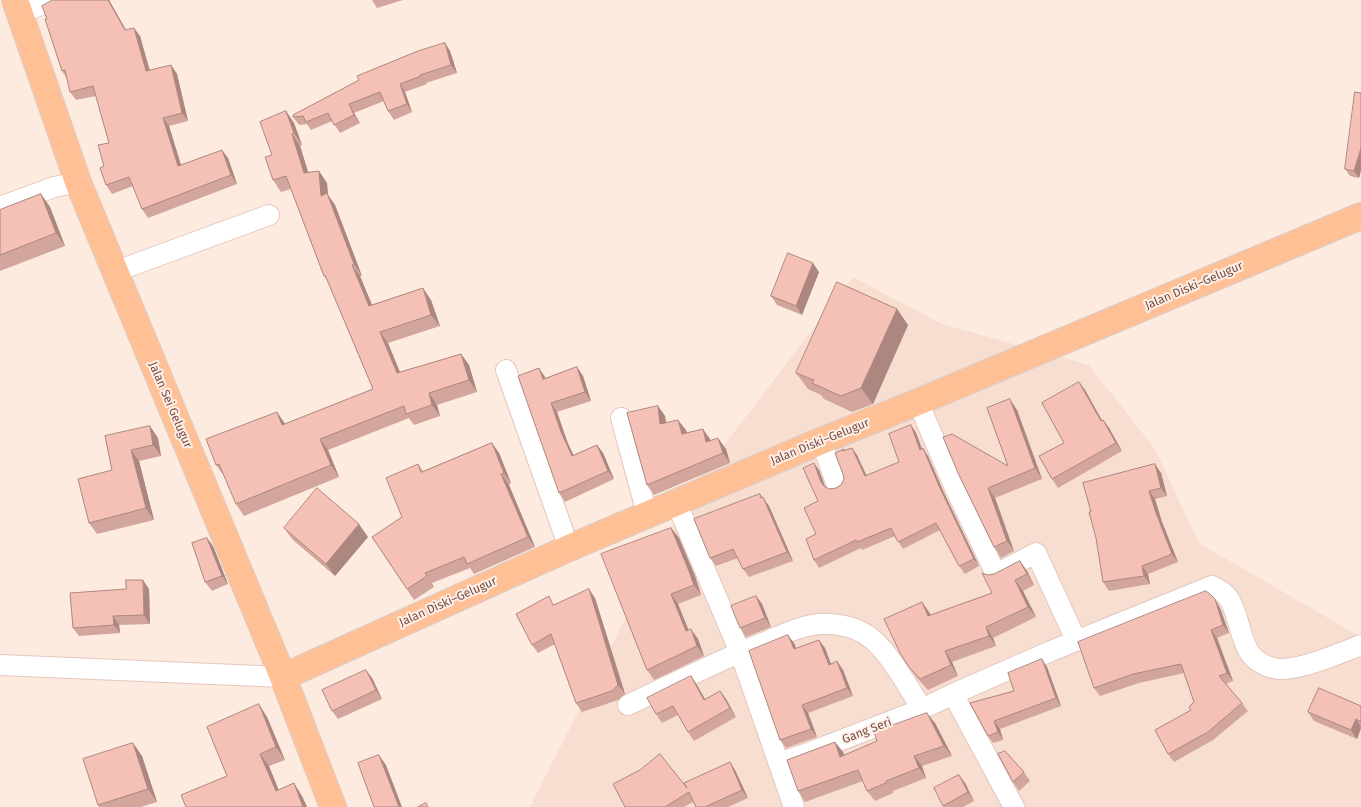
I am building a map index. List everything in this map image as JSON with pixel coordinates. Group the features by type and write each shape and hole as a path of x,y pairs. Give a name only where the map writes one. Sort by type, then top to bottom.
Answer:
{"main road":[{"name":"Jalan Sei Gelugur","path":"18,7 78,182 284,677 333,807"},
{"name":"Jalan Diski–Gelugur","path":"284,677 647,514 1361,216"}],"street":[{"path":"18,7 52,0"},
{"path":"0,207 54,187 78,182"},
{"path":"114,272 268,215"},
{"path":"506,370 569,548"},
{"path":"918,402 955,488 996,574 1036,553 1076,640"},
{"path":"621,418 647,514"},
{"path":"821,441 837,484"},
{"path":"676,502 740,652 794,807"},
{"name":"Gang Seri","path":"778,762 806,754 922,710 953,694 1076,640 1212,586 1224,591 1234,609 1248,651 1265,665 1282,670 1300,666 1361,645"},
{"path":"628,705 740,652 798,628 821,624 854,628 869,636 885,652 922,710"},
{"path":"0,665 284,677"},
{"path":"953,694 1014,807"}],"shaded area":[{"path":"853,277 942,324 1089,365 1155,449 1199,543 1361,637 1361,807 530,807 691,488"}],"building":[{"path":"53,0 108,0 125,30 134,28 146,71 171,65 182,113 163,118 178,166 222,150 231,175 142,209 129,177 106,185 100,168 104,166 98,145 109,143 93,86 70,92 65,70 62,71 42,6"},
{"path":"445,43 451,65 400,84 407,104 388,111 380,92 349,104 354,115 334,125 328,113 306,122 303,116 293,117 293,115 359,80 357,76 418,51"},
{"path":"1355,92 1361,93 1361,148 1354,171 1345,169"},
{"path":"286,111 294,133 292,134 304,173 319,171 321,196 327,193 354,264 352,265 369,306 423,288 431,315 380,332 397,373 461,354 469,380 429,393 432,405 406,414 404,406 320,439 331,465 236,504 219,464 216,465 206,439 277,412 282,425 373,389 324,276 286,176 273,180 265,157 272,155 260,122"},
{"path":"41,194 56,233 0,255 0,210"},
{"path":"788,253 813,263 796,306 771,296"},
{"path":"837,282 897,309 861,388 841,396 812,383 814,380 796,373"},
{"path":"577,367 585,392 551,403 572,456 597,445 608,471 559,493 518,376 539,368 543,379"},
{"path":"1079,382 1116,443 1052,479 1039,456 1064,443 1042,403"},
{"path":"1010,399 1035,468 988,488 1007,541 994,547 958,473 943,437 952,434 1008,466 987,408"},
{"path":"658,406 660,424 678,420 682,434 703,429 706,442 718,438 723,453 647,485 627,413"},
{"path":"911,425 920,450 923,448 974,559 959,566 936,523 898,542 891,528 857,542 856,540 814,560 806,539 816,534 804,508 818,501 803,468 814,463 824,486 829,489 836,488 841,485 844,479 835,453 852,448 865,476 899,462 889,434"},
{"path":"150,426 153,445 131,450 146,508 89,523 78,479 112,470 105,436"},
{"path":"492,443 504,473 501,474 528,537 467,564 464,557 425,573 427,576 407,589 372,537 402,517 386,478 418,464 421,472"},
{"path":"1155,464 1161,488 1149,491 1172,554 1142,566 1144,576 1103,582 1096,538 1089,512 1091,512 1083,483"},
{"path":"317,488 359,524 326,564 284,528"},
{"path":"760,494 787,552 743,569 733,549 710,558 694,519"},
{"path":"671,528 694,585 671,594 686,631 691,629 697,646 647,670 601,554"},
{"path":"207,538 222,576 205,582 192,543"},
{"path":"1020,561 1027,574 1015,580 1028,607 986,627 989,636 945,651 951,665 920,679 900,653 884,619 922,602 928,616 992,593 982,573 994,574"},
{"path":"126,580 143,580 144,615 113,616 114,625 73,628 70,593 126,589"},
{"path":"589,589 618,685 612,691 576,703 551,634 532,645 516,614 549,596 553,605"},
{"path":"1206,591 1215,599 1223,625 1211,630 1227,673 1219,676 1242,703 1208,732 1168,754 1155,730 1191,710 1189,707 1194,702 1181,664 1133,674 1094,688 1078,642"},
{"path":"756,596 765,618 740,628 731,606"},
{"path":"788,635 794,649 819,640 829,665 837,661 847,688 802,705 811,729 780,740 749,651"},
{"path":"1042,659 1056,698 994,721 998,732 988,736 970,703 1014,691 1008,673"},
{"path":"366,670 376,690 332,711 322,690"},
{"path":"691,676 704,700 720,691 730,708 688,732 673,706 656,714 647,698"},
{"path":"1319,688 1361,706 1361,722 1356,719 1351,730 1308,712"},
{"path":"259,704 276,747 260,754 276,791 294,783 303,807 186,807 181,795 227,776 207,727"},
{"path":"927,713 944,746 914,756 919,768 867,791 858,770 798,791 787,760 835,742 840,757 877,741 874,732"},
{"path":"133,743 148,789 98,805 83,759"},
{"path":"1005,751 1024,772 1013,782 998,754"},
{"path":"660,754 687,788 684,783 730,762 742,790 705,807 696,807 689,792 665,807 625,807 613,784 640,770"},
{"path":"379,755 399,807 374,807 358,763"},
{"path":"959,775 968,792 943,806 934,788"},
{"path":"426,803 428,807 418,807"}]}
